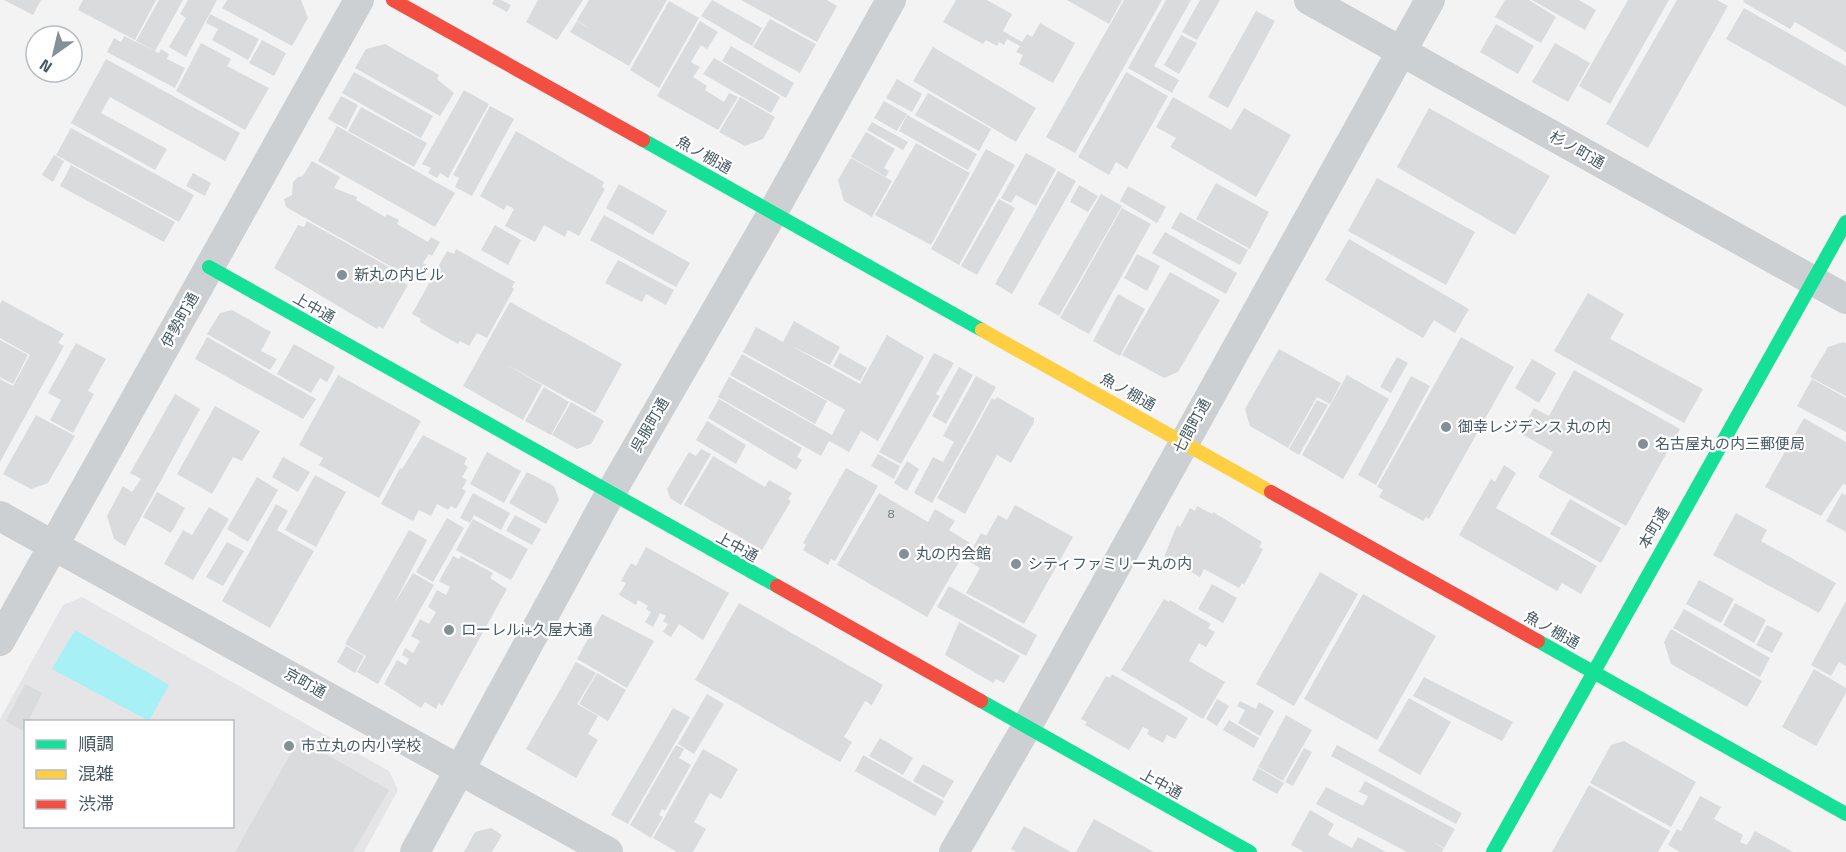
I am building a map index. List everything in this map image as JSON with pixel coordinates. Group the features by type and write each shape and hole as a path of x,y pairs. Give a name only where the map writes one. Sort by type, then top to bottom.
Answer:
{"street":[{"name":"伊勢町通","path":"0,640 359,0"},
{"name":"魚ノ棚通","path":"393,0 1846,814"},
{"name":"呉服町通","path":"414,852 462,769 610,494 773,212 891,0"},
{"name":"杉ノ町通","path":"1309,0 1846,299"},
{"name":"七間町通","path":"954,852 1026,728 1183,441 1430,0"},
{"name":"本町通","path":"1493,852 1846,222"},
{"name":"上中通","path":"209,267 1250,852"},
{"name":"京町通","path":"0,516 462,769 608,852"}],"shaded area":[{"name":"市立丸の内小学校","path":"82,597 389,771 398,790 364,852 0,852 0,719 63,605"}],"water":[{"path":"75,630 169,685 150,720 147,720 52,669"}],"building":[{"path":"4,0 41,0 33,15"},
{"path":"83,0 156,0 135,40 78,10"},
{"path":"159,0 183,0 155,51 136,41"},
{"path":"188,0 217,0 186,57 169,47 186,18 180,14"},
{"path":"227,0 301,0 308,18 292,46 222,8"},
{"path":"494,0 501,0 511,5 507,12 492,4"},
{"path":"538,0 583,0 557,40 526,22"},
{"path":"589,0 667,0 629,66 570,32 577,21 590,29 577,20"},
{"path":"712,0 762,28 752,46 701,16"},
{"path":"741,0 827,0 837,6 817,42"},
{"path":"956,0 987,0 1012,14 1003,31 1022,42 1027,34 1032,37 1040,23 1075,43 1053,83 1019,64 1023,55 1016,52 1020,46 1007,39 1004,45 999,42 997,46 986,40 983,44 943,22"},
{"path":"1067,0 1122,0 1109,24"},
{"path":"1124,0 1162,0 1075,153 1046,137"},
{"path":"1166,0 1191,0 1154,66 1179,80 1172,93 1128,68"},
{"path":"1200,0 1220,0 1197,40 1182,32"},
{"path":"1505,0 1529,0 1556,17 1541,43 1495,17"},
{"path":"1532,0 1579,0 1596,10 1585,30"},
{"path":"1628,0 1669,0 1610,104 1579,86"},
{"path":"1677,0 1717,0 1728,6 1648,148 1606,124"},
{"path":"1744,0 1846,0 1846,52 1795,22 1790,29 1743,2"},
{"path":"669,1 699,18 659,88 630,70"},
{"path":"1744,8 1846,66 1846,107 1726,39"},
{"path":"1256,11 1275,21 1228,108 1208,97"},
{"path":"210,14 259,39 248,60 212,40 218,29 206,23"},
{"path":"770,19 816,44 800,73 753,47"},
{"path":"700,21 718,32 707,49 701,45 691,62 700,67 693,77 707,86 705,90 724,102 729,93 738,97 718,130 657,96"},
{"path":"1496,24 1534,46 1518,74 1480,52"},
{"path":"1181,35 1197,43 1179,74 1164,65"},
{"path":"124,36 159,53 161,49 169,54 167,59 185,68 175,88 107,52 114,38 121,42"},
{"path":"262,40 286,53 274,76 249,63"},
{"path":"201,43 231,59 227,66 269,88 245,130 176,91"},
{"path":"1555,43 1590,63 1568,102 1532,82"},
{"path":"385,44 439,75 437,79 454,93 440,116 355,68 366,49"},
{"path":"731,46 794,83 786,98 722,61"},
{"path":"933,47 1036,108 1016,142 913,81"},
{"path":"714,58 780,97 771,113 703,74"},
{"path":"106,59 240,133 225,161 110,97 101,113 167,149 155,170 71,123"},
{"path":"354,72 433,116 421,138 342,93"},
{"path":"1126,72 1168,96 1127,169 1116,162 1109,175 1078,157"},
{"path":"897,79 922,94 912,112 886,98"},
{"path":"464,90 489,104 448,178 440,173 437,178 428,173 431,168 422,164"},
{"path":"928,93 991,129 979,151 915,115"},
{"path":"341,96 358,105 346,129 328,119"},
{"path":"740,97 775,117 763,139 745,146 719,132"},
{"path":"1173,97 1231,130 1244,108 1291,135 1256,197 1170,147 1176,138 1156,127"},
{"path":"884,101 907,114 897,131 874,118"},
{"path":"490,106 514,119 472,196 455,187 459,178 453,175"},
{"path":"361,107 427,143 414,167 348,131"},
{"path":"1429,108 1550,176 1515,235 1397,167"},
{"path":"907,115 977,154 968,170 899,131"},
{"path":"872,122 908,142 903,150 867,130"},
{"path":"337,126 455,193 435,227 318,161"},
{"path":"71,128 194,195 179,222 56,155"},
{"path":"516,131 604,182 602,187 605,189 579,236 568,230 565,237 544,225 535,242 505,226 514,209 507,205 504,210 480,196"},
{"path":"866,132 895,149 884,168 889,171 886,177 851,157"},
{"path":"916,143 970,173 931,245 875,215"},
{"path":"986,149 1015,165 959,265 931,249"},
{"path":"1026,153 1056,169 1036,206 1016,195 1011,203 1001,198"},
{"path":"54,155 64,161 53,182 42,175"},
{"path":"851,158 892,181 872,217 844,201 838,180"},
{"path":"312,161 340,177 334,188 357,197 356,200 385,217 387,214 399,220 397,224 428,242 431,237 440,242 432,256 429,254 423,263 429,266 420,283 286,207 284,199 292,195 293,182 303,176"},
{"path":"71,165 175,222 164,242 60,186"},
{"path":"1058,171 1076,181 1012,294 995,284"},
{"path":"193,173 211,183 205,196 186,186"},
{"path":"1377,178 1475,232 1446,285 1348,231"},
{"path":"1216,183 1269,212 1250,249 1196,219"},
{"path":"619,184 667,211 653,235 606,208"},
{"path":"1079,185 1098,196 1088,212 1070,202"},
{"path":"1128,186 1166,207 1157,223 1120,201"},
{"path":"1101,194 1122,206 1059,316 1038,304"},
{"path":"999,199 1015,208 977,275 961,266"},
{"path":"1122,208 1151,224 1089,334 1060,318"},
{"path":"1180,212 1248,250 1240,265 1171,228"},
{"path":"604,215 690,263 676,287 590,240"},
{"name":"新丸の内ビル","path":"307,221 407,277 403,282 408,285 383,329 379,326 377,329 274,268 298,225 304,227"},
{"path":"495,225 521,240 508,265 481,250"},
{"path":"1165,232 1237,273 1226,294 1152,253"},
{"path":"1349,239 1469,309 1455,333 1434,320 1423,338 1325,280"},
{"path":"456,249 515,282 512,287 514,289 487,338 477,333 469,346 460,341 458,344 420,322 421,319 412,314 447,251 454,254"},
{"path":"1137,254 1160,266 1147,291 1124,278"},
{"path":"618,260 674,290 666,305 646,294 642,302 605,283"},
{"path":"1170,272 1220,300 1178,372 1164,378 1122,355"},
{"path":"1588,293 1624,314 1610,339 1703,389 1684,423 1554,351"},
{"path":"1118,294 1145,309 1120,356 1093,341"},
{"path":"2,300 64,334 58,343 64,346 0,462 0,379 13,386 30,355 0,338"},
{"path":"510,302 622,364 595,413 502,362 542,385 523,420 463,386"},
{"path":"232,310 271,332 261,351 277,359 270,370 207,334 220,313"},
{"path":"794,321 840,347 830,365 788,344 860,384 887,335 924,357 878,441 861,431 849,452 829,441 821,456 718,397 729,377 832,435 845,410 743,352 756,327 783,342"},
{"path":"207,337 316,399 303,419 195,359"},
{"name":"御幸レジデンス 丸の内","path":"1461,337 1514,367 1429,519 1426,517 1423,521 1379,497 1383,490 1377,487"},
{"path":"0,340 28,355 13,384 0,377"},
{"path":"76,343 106,359 88,391 94,394 73,433 50,420 61,400 48,393"},
{"path":"1846,343 1846,396 1810,377 1828,347"},
{"path":"294,344 335,367 327,382 320,378 311,393 277,374"},
{"path":"1279,349 1341,383 1330,404 1317,397 1288,448 1250,426 1245,409"},
{"path":"840,353 867,368 860,381 833,366"},
{"path":"934,353 954,363 936,394 940,396 901,464 879,452"},
{"path":"742,354 827,401 815,424 730,375"},
{"path":"1397,357 1408,363 1391,393 1380,387"},
{"path":"1532,359 1556,373 1539,403 1515,388"},
{"path":"959,367 973,375 946,424 932,416"},
{"path":"1574,370 1680,429 1626,526 1538,477 1553,452 1520,433 1534,408 1549,416"},
{"path":"338,375 421,421 379,498 319,465 323,458 299,445"},
{"path":"1347,375 1389,399 1343,479 1302,455"},
{"path":"976,376 996,387 932,503 914,493 933,457 943,462 954,442 943,436"},
{"path":"1411,376 1430,386 1376,485 1358,475"},
{"path":"1812,379 1846,398 1846,432 1797,406"},
{"path":"544,387 569,402 551,435 525,421"},
{"path":"175,394 200,409 125,546 114,539 107,516 123,486 132,492 141,479 130,473"},
{"path":"997,397 1034,418 1034,422 1011,463 997,455 965,514 937,498 992,398 995,400"},
{"path":"719,399 802,448 797,457 802,460 796,470 708,418"},
{"path":"1317,400 1328,405 1299,455 1289,449"},
{"path":"571,402 604,421 591,444 577,449 552,435"},
{"path":"215,406 260,431 242,461 233,457 212,494 177,474"},
{"path":"36,415 75,436 48,483 31,489 3,474"},
{"path":"1804,418 1846,442 1846,485 1843,484 1821,516 1765,487"},
{"path":"707,421 746,445 736,464 696,440"},
{"path":"423,435 467,458 464,464 468,467 462,477 467,480 462,489 466,491 456,509 451,506 448,510 437,504 431,516 419,510 413,521 381,504 400,468 402,469"},
{"path":"701,449 711,454 681,505 670,498 667,489 689,452 696,456"},
{"path":"487,452 521,471 504,503 470,484"},
{"path":"878,454 900,466 894,479 871,466"},
{"path":"713,456 765,487 769,480 792,493 788,499 791,501 762,550 684,505"},
{"path":"283,457 310,472 298,492 272,477"},
{"path":"907,461 919,469 907,491 894,483"},
{"path":"1504,465 1516,473 1496,508 1597,566 1581,594 1562,583 1557,591 1459,535 1491,479 1495,482"},
{"path":"846,468 878,486 835,561 831,559 828,565 803,550 806,545 803,543"},
{"path":"527,472 554,486 559,500 546,524 509,503"},
{"path":"315,475 346,492 316,547 285,530"},
{"path":"257,477 278,490 248,542 227,529"},
{"path":"157,492 185,508 171,533 143,517"},
{"path":"473,493 510,513 501,530 474,515 470,523 460,518"},
{"name":"丸の内会館","path":"879,493 928,522 935,509 955,521 949,530 970,543 927,617 837,565"},
{"path":"1842,493 1846,495 1846,532 1826,521"},
{"path":"1570,499 1621,528 1601,563 1550,534"},
{"path":"276,504 288,511 277,530 314,551 270,628 222,601"},
{"name":"シティファミリー丸の内","path":"1015,505 1073,537 1024,624 966,593 980,568 966,560 981,533 986,536 998,515 1007,520"},
{"path":"1197,506 1212,514 1213,512 1262,542 1259,547 1263,549 1244,585 1242,583 1239,588 1204,569 1200,577 1164,557 1177,525 1180,527 1190,508 1195,511"},
{"path":"209,507 229,519 193,580 164,564 183,530 192,535"},
{"path":"1736,513 1767,530 1761,541 1836,583 1819,613 1713,555"},
{"path":"515,515 541,529 532,545 506,531"},
{"path":"447,518 464,528 433,582 416,572"},
{"path":"473,519 528,549 511,580 456,550"},
{"path":"409,530 427,540 394,604 413,573 434,585 378,684 357,672 366,656 345,644"},
{"path":"227,542 244,551 223,586 206,577"},
{"path":"646,547 729,593 703,640 679,624 671,637 663,632 668,624 663,621 666,616 660,613 653,627 645,622 651,612 646,609 648,606 638,600 636,605 619,595 626,583 621,581 631,563 636,566"},
{"name":"ローレルi+久屋大通","path":"453,556 459,559 461,556 493,573 490,578 507,589 442,706 439,703 436,709 425,702 421,708 384,684 397,660 406,665 409,659 402,655 405,648 413,653 420,641 411,636 420,619 429,624 436,612 428,607 437,590 446,595 450,587 439,581"},
{"path":"1320,572 1358,594 1294,706 1256,684"},
{"path":"1699,580 1734,599 1721,623 1686,604"},
{"path":"1212,584 1237,598 1223,623 1198,609"},
{"path":"949,586 1037,635 1026,656 937,607"},
{"path":"1363,594 1436,636 1377,740 1304,699"},
{"path":"1164,599 1169,602 1170,600 1211,624 1208,628 1215,632 1206,647 1199,643 1189,661 1225,682 1203,719 1121,670"},
{"path":"1846,601 1846,666 1839,662 1831,676 1811,665"},
{"path":"739,603 883,685 872,705 865,701 844,737 852,742 840,762 695,680"},
{"path":"1735,603 1766,620 1754,643 1723,625"},
{"path":"1684,609 1770,658 1760,677 1673,628"},
{"path":"602,614 654,641 627,688 577,659"},
{"path":"959,622 1020,656 1004,683 996,679 993,683 945,655"},
{"path":"1767,625 1783,633 1772,653 1756,645"},
{"path":"1671,629 1762,681 1747,707 1671,664 1664,642"},
{"path":"346,646 364,656 355,673 337,662"},
{"path":"576,662 596,673 577,704 598,716 588,734 598,740 576,778 526,749"},
{"path":"1814,669 1846,688 1846,693 1816,746 1782,727"},
{"path":"597,673 626,690 608,721 579,704"},
{"path":"1112,674 1188,718 1175,739 1167,735 1163,743 1147,734 1149,730 1143,727 1129,750 1085,725 1087,722 1081,719 1106,676 1110,678"},
{"path":"1424,677 1513,722 1502,741 1413,696"},
{"path":"25,684 42,693 29,720 24,720 23,731 6,721"},
{"path":"707,694 724,704 694,754 678,744"},
{"path":"1409,698 1451,722 1420,775 1378,751"},
{"path":"1217,699 1229,706 1217,726 1206,719"},
{"path":"1240,701 1256,709 1259,702 1274,711 1260,736 1238,723 1245,710 1237,706"},
{"path":"673,708 690,717 628,824 611,815"},
{"path":"1286,715 1312,730 1283,781 1258,767"},
{"path":"1229,720 1259,738 1254,748 1223,730"},
{"path":"880,738 913,758 903,775 869,756"},
{"path":"299,739 389,790 353,852 235,852"},
{"path":"1624,741 1696,782 1671,827 1590,783 1611,745"},
{"path":"676,745 684,749 679,758 691,765 665,811 662,809 659,815 663,817 651,838 630,825"},
{"path":"1337,745 1462,813 1456,824 1331,756"},
{"path":"1304,748 1312,752 1293,786 1285,782"},
{"path":"703,749 738,769 721,799 710,793 694,822 706,829 693,852 677,852 653,838"},
{"path":"863,755 944,801 935,816 855,771"},
{"path":"923,764 954,781 944,798 913,781"},
{"path":"1258,768 1284,783 1277,794 1252,780"},
{"path":"1365,781 1455,829 1444,848 1428,839 1444,849 1442,852 1407,852 1316,804 1326,787 1363,806 1368,796 1359,792"},
{"path":"1589,785 1670,831 1658,852 1552,852"},
{"path":"1700,796 1721,807 1714,819 1743,835 1740,842 1747,845 1755,831 1793,852 1680,852 1668,845 1677,829 1681,831"},
{"path":"1310,810 1334,824 1328,835 1352,848 1358,837 1386,852 1304,852 1291,845"},
{"path":"1094,819 1154,852 1076,852"},
{"path":"1024,826 1071,852 1016,852 1011,849"},
{"path":"491,828 502,835 492,852 464,852 475,832"}],"traffic: fast":[{"path":"643,140 982,330"},
{"path":"1493,852 1846,222"},
{"path":"209,267 777,586"},
{"path":"1538,641 1846,814"},
{"path":"981,701 1250,852"}],"traffic: slow":[{"path":"982,330 1271,492"}],"traffic: jam":[{"path":"393,0 643,140"},
{"path":"1271,492 1538,641"},
{"path":"777,586 981,701"}],"place":[{"name":"新丸の内ビル","path":"342,275"},
{"name":"御幸レジデンス 丸の内","path":"1446,427"},
{"name":"名古屋丸の内三郵便局","path":"1643,444"},
{"name":"丸の内会館","path":"904,554"},
{"name":"シティファミリー丸の内","path":"1016,564"},
{"name":"ローレルi+久屋大通","path":"449,630"},
{"name":"市立丸の内小学校","path":"289,746"}]}
